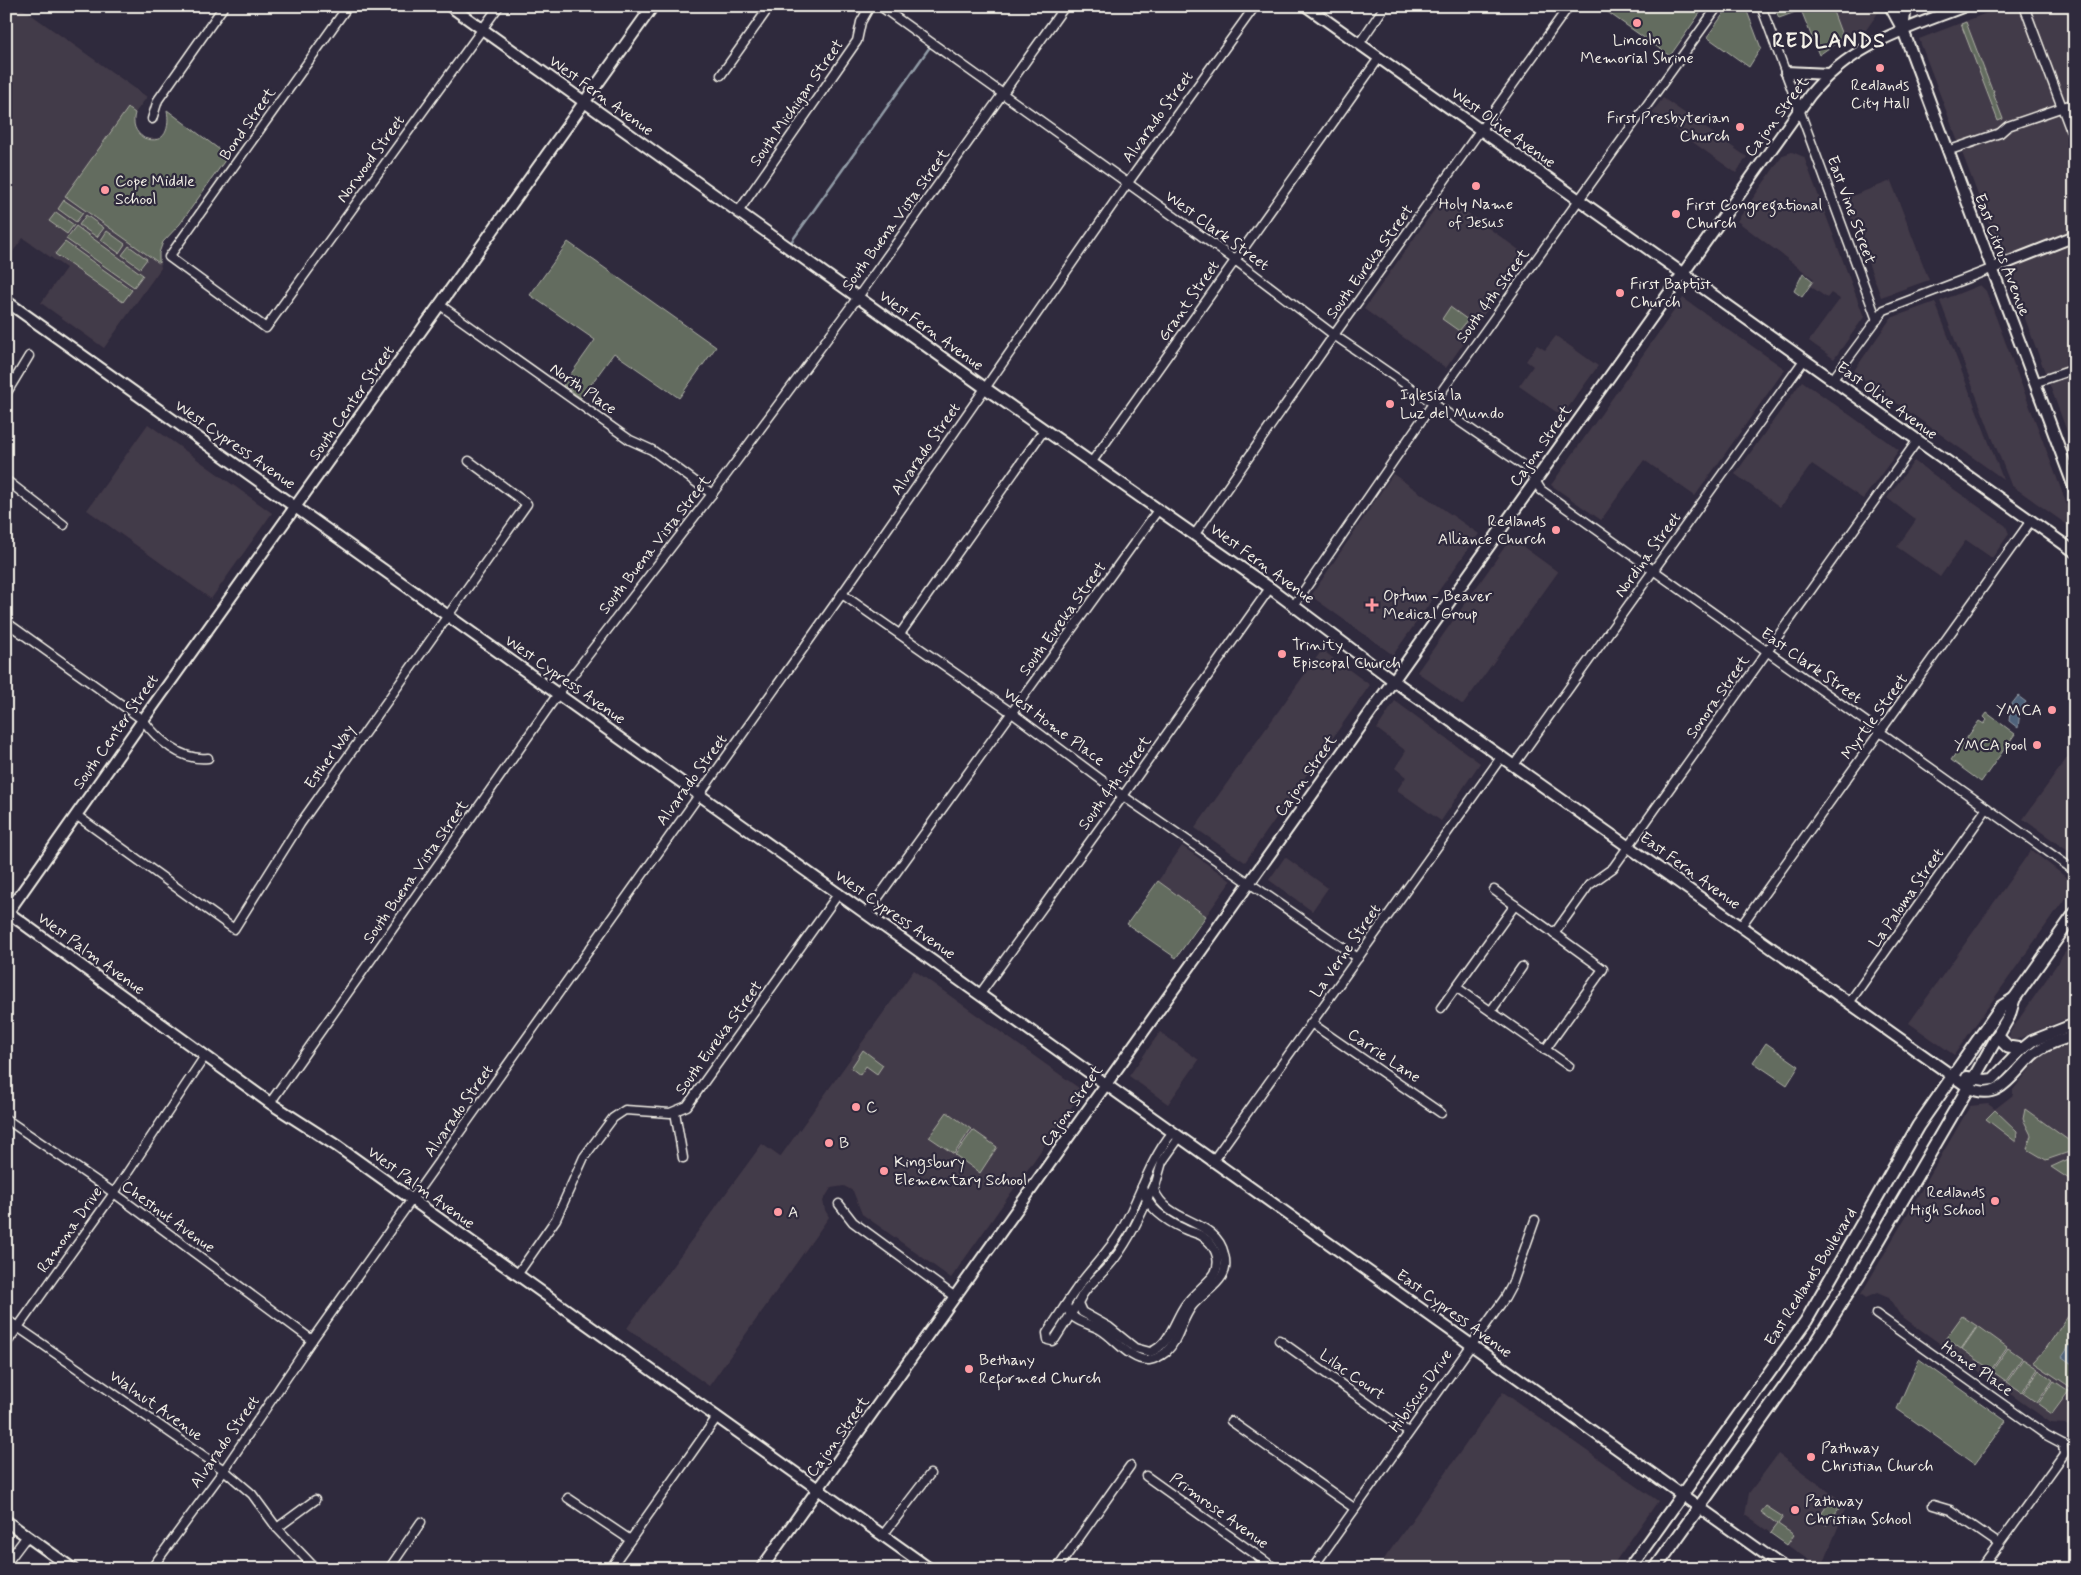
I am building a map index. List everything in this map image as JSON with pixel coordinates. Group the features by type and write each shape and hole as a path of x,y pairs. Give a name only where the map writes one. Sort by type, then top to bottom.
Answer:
{"main road":[{"name":"East Redlands Boulevard","path":"1655,1569 1818,1340 1860,1273 2009,1016 2014,999 2075,912"},
{"name":"East Redlands Boulevard","path":"1630,1569 1806,1321 1918,1126 2001,1007 2014,999"},
{"path":"1997,1036 2008,1047 2022,1049"}],"street":[{"path":"152,119 158,100 224,6"},
{"name":"Bond Street","path":"266,328 169,257 348,6"},
{"name":"West Fern Avenue","path":"450,6 1044,430 1195,534 1294,605 1394,681"},
{"name":"Norwood Street","path":"266,328 498,6"},
{"name":"South Center Street","path":"7,913 653,6"},
{"path":"721,75 770,6"},
{"name":"South Michigan Street","path":"738,212 857,41 860,22 870,6"},
{"name":"West Clark Street","path":"880,6 1235,260 1334,335 1434,402 1527,468 1535,481"},
{"name":"South Buena Vista Street","path":"270,1103 558,694 712,494 858,297 1065,6"},
{"name":"Alvarado Street","path":"151,1569 224,1470 312,1340 842,594 1127,184 1255,6"},
{"name":"West Olive Avenue","path":"1306,6 1682,274"},
{"path":"1359,44 1385,6"},
{"name":"South Eureka Street","path":"1195,534 1334,335 1569,6"},
{"name":"South 4th Street","path":"1294,605 1434,402 1718,6"},
{"name":"East Vine Street","path":"1761,6 1877,320"},
{"path":"1890,6 1903,30"},
{"path":"1902,6 1905,14 1903,30"},
{"name":"Cajon Street","path":"761,1569 1800,110 1829,74 1870,44 1965,6"},
{"path":"2024,6 2075,142"},
{"name":"East Citrus Avenue","path":"1903,30 2074,488"},
{"name":"Grant Street","path":"1091,463 1379,58"},
{"path":"1786,72 1829,74"},
{"path":"1947,151 2000,133 2008,126 2075,103"},
{"path":"1833,379 1886,309 2075,236"},
{"name":"East Olive Avenue","path":"1682,274 2075,552"},
{"name":"West Cypress Avenue","path":"6,301 1106,1083"},
{"name":"North Place","path":"440,305 630,440 652,450 712,494"},
{"path":"6,394 29,356"},
{"name":"Nordina Street","path":"1514,765 1804,360"},
{"path":"2034,383 2075,369"},
{"path":"900,634 1044,430"},
{"name":"Sonora Street","path":"1554,934 1589,885 1608,873 1628,846 1917,442"},
{"name":"Esther Way","path":"76,815 234,929 300,824 527,504 469,461"},
{"path":"6,480 64,525"},
{"name":"East Clark Street","path":"1535,481 1541,490 2075,871"},
{"name":"South Eureka Street","path":"867,913 1158,510"},
{"name":"Myrtle Street","path":"1741,926 1881,733 2030,522"},
{"name":"South 4th Street","path":"980,994 1270,588"},
{"name":"West Home Place","path":"842,594 1012,713 1123,796 1358,958"},
{"path":"6,622 143,720 159,739 173,749 196,759 208,758"},
{"name":"East Fern Avenue","path":"1394,681 1953,1076 1970,1082"},
{"name":"La Verne Street","path":"1212,1162 1502,756"},
{"name":"La Paloma Street","path":"1849,1003 1986,808"},
{"path":"1494,890 1603,970 1545,1050"},
{"name":"South Eureka Street","path":"517,1275 556,1219 584,1157 613,1118 625,1110 656,1113 675,1112 681,1110 691,1101 840,893"},
{"path":"1441,1008 1515,905"},
{"name":"West Palm Avenue","path":"7,913 270,1103 337,1146 930,1569"},
{"path":"1491,1011 1522,967"},
{"path":"1456,987 1569,1066"},
{"name":"Carrie Lane","path":"1312,1023 1440,1113"},
{"path":"1970,1082 1993,1079 2022,1049 2045,1035 2075,1024"},
{"path":"1970,1082 1981,1092 1995,1090 2008,1082 2038,1050 2075,1035"},
{"name":"Ramona Drive","path":"6,1344 114,1193 205,1056"},
{"name":"East Cypress Avenue","path":"1106,1083 1175,1136 1471,1343 1786,1569"},
{"path":"675,1112 683,1158"},
{"name":"Chestnut Avenue","path":"6,1119 114,1193 312,1340"},
{"path":"1175,1136 1162,1162 1147,1202 1115,1258 1089,1286 1053,1340 1048,1340 1047,1333 1066,1305 1085,1278 1111,1248 1159,1149 1175,1136"},
{"path":"1066,1305 1071,1315 1110,1336 1138,1359 1150,1360 1167,1351 1191,1307 1220,1279 1225,1270 1225,1258 1219,1242 1204,1228 1170,1212 1158,1199 1154,1186"},
{"path":"1078,1303 1082,1312 1109,1327 1135,1348 1150,1352 1158,1348 1164,1341 1189,1298 1215,1273 1217,1254 1210,1244 1200,1235 1183,1229 1168,1220 1147,1202 1142,1187"},
{"path":"839,1204 853,1222 955,1297"},
{"name":"Hibiscus Drive","path":"1312,1569 1512,1285 1535,1220"},
{"name":"Home Place","path":"1876,1314 2046,1435 2063,1444 2064,1454 1999,1544"},
{"name":"Walnut Avenue","path":"6,1319 224,1470 252,1494 277,1528 316,1569"},
{"name":"Lilac Court","path":"1279,1340 1408,1432"},
{"path":"610,1569 629,1539 717,1417"},
{"path":"1231,1421 1354,1508"},
{"path":"1057,1569 1130,1466"},
{"path":"883,1535 930,1474"},
{"name":"Primrose Avenue","path":"1146,1476 1276,1569"},
{"path":"568,1498 629,1539"},
{"path":"277,1528 315,1500"},
{"path":"1933,1505 1950,1510 1999,1544 1981,1569"},
{"path":"6,1521 73,1569"},
{"path":"389,1569 421,1522"},
{"path":"6,1564 27,1536"}],"shaded area":[{"name":"Cope Middle School","path":"6,6 19,6 147,97 135,113 133,120 136,130 144,138 159,138 166,133 170,125 167,110 228,156 180,224 163,242 159,253 161,268 104,348 41,303 66,268 23,238 6,261"},
{"path":"1831,6 1879,6 1880,10 1866,30 1843,38"},
{"path":"2005,6 2075,6 2075,453 2010,278 2011,274 2000,253 1919,39"},
{"path":"1663,98 1747,157 1736,173 1652,113"},
{"path":"1792,152 1804,157 1864,317 1834,359 1809,341 1840,299 1831,293 1827,298 1810,286 1814,279 1737,221 1783,155"},
{"path":"1891,181 1929,280 1881,297 1844,199"},
{"path":"1444,196 1526,255 1446,368 1364,309"},
{"path":"1980,285 1986,291 2075,526 2073,529 2011,485 1940,301"},
{"path":"1683,298 1785,369 1695,496 1644,460 1601,520 1551,485"},
{"path":"1935,302 2003,479 1853,372 1891,318"},
{"path":"1556,336 1598,366 1562,416 1519,386 1533,366 1526,361 1537,345 1545,350"},
{"path":"1802,381 1899,450 1863,499 1812,464 1780,507 1735,474"},
{"path":"148,424 272,513 211,599 87,510"},
{"path":"1914,461 2006,526 2009,534 1992,558 1966,540 1940,577 1897,547 1916,520 1887,498"},
{"path":"1393,474 1479,534 1393,655 1311,596"},
{"path":"1511,538 1558,572 1463,705 1417,672"},
{"path":"1322,650 1370,685 1245,862 1195,828"},
{"path":"1395,701 1480,763 1441,821 1397,790 1406,777 1395,768 1406,751 1377,729"},
{"path":"2075,747 2075,856 2023,819"},
{"path":"1182,846 1231,881 1206,916 1158,881"},
{"path":"2031,850 2072,882 2073,887 1954,1055 1909,1023"},
{"path":"1285,857 1328,888 1312,911 1269,880"},
{"path":"2075,938 2075,1015 2013,1041 2009,1037 2010,1032"},
{"name":"Kingsbury Elementary School","path":"914,970 1083,1091 951,1278 862,1214 853,1191 844,1186 831,1188 823,1201 829,1217 709,1386 627,1328 762,1144 780,1157"},
{"path":"1160,1032 1199,1060 1168,1104 1129,1076"},
{"name":"Redlands High School","path":"2075,1042 2075,1431 2065,1424 2051,1423 1900,1315 1889,1298 1877,1293 1866,1298 1861,1294 1970,1106 1988,1104 1995,1109 2013,1095 2013,1090 2038,1059 2046,1053"},
{"path":"1503,1392 1658,1501 1610,1569 1377,1569"},
{"name":"Pathway Christian School","path":"1778,1454 1847,1505 1821,1569 1745,1515 1749,1493"}],"green space":[{"path":"1599,6 1705,6 1670,56"},
{"path":"1729,6 1745,6 1761,48 1749,67 1707,37"},
{"path":"1774,6 1831,6 1843,38 1819,55 1801,10 1779,18"},
{"path":"1966,22 1992,90 1994,90 1993,93 2003,119 1998,121 1961,24"},
{"path":"128,108 135,113 135,127 144,138 151,140 162,137 168,123 167,110 228,156 180,224 163,242 159,253 159,263 65,196"},
{"path":"64,200 83,213 76,222 58,209"},
{"path":"56,212 74,225 67,234 49,221"},
{"path":"86,215 104,228 97,237 79,225"},
{"path":"76,226 143,275 134,287 66,239"},
{"path":"107,231 125,244 119,253 101,240"},
{"path":"65,242 132,290 123,302 55,254"},
{"path":"568,242 716,347 679,398 614,353 581,398 563,385 595,340 530,295"},
{"path":"129,246 147,259 140,268 122,255"},
{"path":"1803,273 1813,281 1802,297 1794,291"},
{"path":"1450,307 1468,320 1459,331 1442,319"},
{"path":"1987,713 2015,734 1981,782 1951,760 1979,721 1984,724 1987,720 1984,717"},
{"path":"1158,881 1206,916 1176,958 1127,924"},
{"path":"1766,1043 1799,1066 1787,1085 1753,1062"},
{"path":"863,1050 883,1065 877,1074 866,1066 860,1075 851,1068"},
{"path":"2025,1109 2075,1145 2075,1150 2046,1160 2027,1149 2031,1135 2023,1119"},
{"path":"1995,1110 2017,1131 2016,1142 1986,1119"},
{"path":"947,1112 971,1129 954,1154 929,1137"},
{"path":"973,1130 997,1147 980,1173 955,1155"},
{"path":"2075,1156 2075,1183 2051,1167"},
{"path":"2075,1306 2075,1390 2033,1362 2047,1347"},
{"path":"1962,1316 1977,1326 1961,1349 1946,1338"},
{"path":"1978,1326 2007,1347 1991,1370 1962,1349"},
{"path":"2008,1348 2022,1358 2006,1381 1992,1371"},
{"path":"1919,1359 2006,1421 1975,1464 1897,1409"},
{"path":"2023,1359 2038,1369 2022,1392 2007,1382"},
{"path":"2039,1370 2053,1380 2037,1403 2023,1393"},
{"path":"2054,1381 2069,1391 2052,1414 2038,1404"},
{"path":"1832,1497 1842,1504 1827,1525 1818,1518"},
{"path":"1766,1506 1783,1517 1778,1524 1794,1535 1787,1545 1770,1533 1777,1524 1761,1512"}],"water":[{"path":"2018,696 2026,702 2020,711 2018,728 2009,721 2011,705"},
{"path":"2073,1341 2075,1342 2075,1366 2062,1357"}],"waterway":[{"path":"789,245 932,44"}],"place":[{"name":"Lincoln Memorial Shrine","path":"1637,23"},
{"name":"Redlands City Hall","path":"1880,68"},
{"name":"First Presbyterian Church","path":"1740,127"},
{"name":"Holy Name of Jesus","path":"1476,186"},
{"name":"Cope Middle School","path":"105,190"},
{"name":"First Congregational Church","path":"1676,214"},
{"name":"First Baptist Church","path":"1620,293"},
{"name":"Iglesia la Luz del Mundo","path":"1390,404"},
{"name":"Redlands Alliance Church","path":"1556,530"},
{"name":"Optum - Beaver Medical Group","path":"1372,605"},
{"name":"Trinity Episcopal Church","path":"1282,654"},
{"name":"YMCA","path":"2052,710"},
{"name":"YMCA pool","path":"2037,745"},
{"name":"C","path":"856,1107"},
{"name":"B","path":"829,1143"},
{"name":"Kingsbury Elementary School","path":"884,1171"},
{"name":"Redlands High School","path":"1995,1201"},
{"name":"A","path":"778,1212"},
{"name":"Bethany Reformed Church","path":"969,1369"},
{"name":"Pathway Christian Church","path":"1811,1457"},
{"name":"Pathway Christian School","path":"1795,1510"}],"district":[{"name":"REDLANDS","path":"1829,41"}]}
